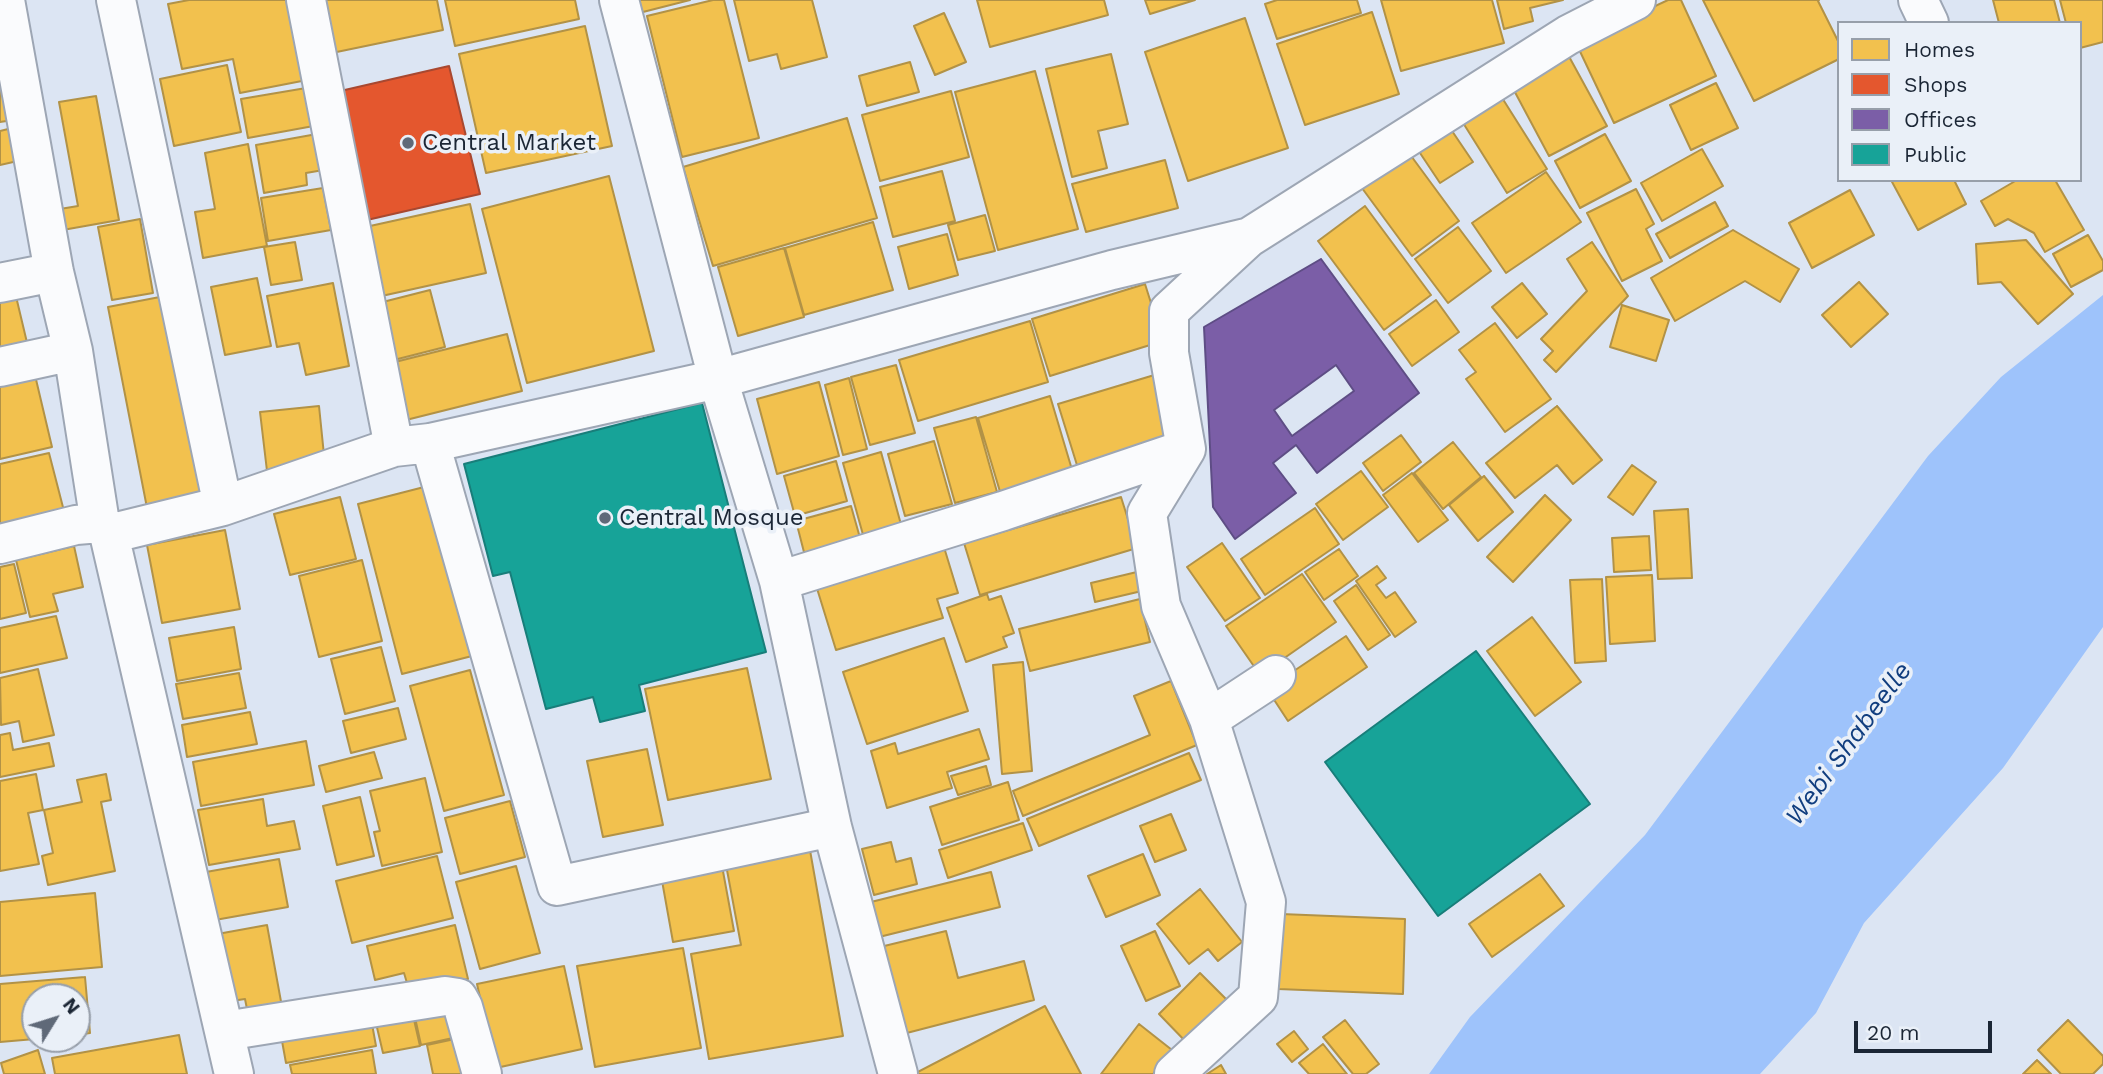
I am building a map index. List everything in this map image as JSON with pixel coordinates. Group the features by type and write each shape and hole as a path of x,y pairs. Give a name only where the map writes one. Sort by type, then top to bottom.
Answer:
{"street":[{"path":"5,0 54,272 73,351 105,528 234,1074"},
{"path":"116,0 223,506"},
{"path":"306,0 412,445 557,886 832,827"},
{"path":"618,0 718,379 779,581 832,827 898,1074"},
{"path":"1174,1074 1258,997 1266,902 1209,719 1161,606 1147,513 1186,449 1168,353 1169,311 1248,238 1568,35 1636,0"},
{"path":"1918,0 1928,21"},
{"path":"0,544 76,525 105,528 223,506 412,445 718,379 1112,270 1248,238"},
{"path":"0,283 54,272"},
{"path":"0,367 73,351"},
{"path":"779,581 1003,511 1186,449"},
{"path":"1209,719 1276,675"},
{"path":"225,1031 445,996 458,998 482,1074"}],"water":[{"name":"Webi Shabeelle","path":"2103,295 2103,627 2003,768 1864,923 1816,1013 1760,1074 1429,1074 1470,1017 1645,835 1928,456 2001,377"}],"building: Homes":[{"path":"189,0 289,0 307,80 240,93 233,59 182,69 168,4"},
{"path":"316,0 437,0 443,30 327,54"},
{"path":"445,0 575,0 579,19 455,46"},
{"path":"636,0 690,0 639,13"},
{"path":"713,0 724,0 759,138 682,157 647,16"},
{"path":"734,0 812,0 827,57 781,69 777,54 749,61"},
{"path":"977,0 1104,0 1108,15 990,47"},
{"path":"1145,0 1195,0 1150,14"},
{"path":"1277,0 1357,0 1361,13 1277,39 1265,4"},
{"path":"1381,0 1492,0 1504,43 1401,71"},
{"path":"1497,0 1563,0 1530,8 1533,21 1504,29"},
{"path":"1668,0 1681,0 1716,76 1614,123 1576,43"},
{"path":"1703,0 1819,0 1837,39 1837,60 1754,101"},
{"path":"1993,0 2054,0 2059,21 1998,21"},
{"path":"2060,0 2103,0 2103,42 2082,47 2082,21 2065,21"},
{"path":"1372,12 1399,94 1305,125 1277,44"},
{"path":"944,13 966,62 935,75 914,26"},
{"path":"1245,18 1288,148 1188,181 1145,52"},
{"path":"585,26 612,146 486,173 459,54"},
{"path":"1566,51 1607,126 1549,156 1509,81"},
{"path":"1111,54 1128,124 1098,131 1107,168 1072,177 1046,69"},
{"path":"910,62 919,92 867,106 859,76"},
{"path":"227,65 241,132 174,146 160,79"},
{"path":"1035,71 1078,229 998,250 955,92"},
{"path":"1716,83 1738,128 1691,150 1670,105"},
{"path":"312,87 319,125 248,138 241,99"},
{"path":"7,89 13,120 0,122 0,91"},
{"path":"951,91 969,157 880,181 862,115"},
{"path":"1499,93 1547,169 1507,193 1460,118"},
{"path":"96,96 119,220 57,231 54,210 78,206 59,102"},
{"path":"847,118 877,218 713,266 683,167"},
{"path":"1448,125 1473,162 1440,183 1416,147"},
{"path":"16,127 22,160 0,165 0,131"},
{"path":"328,132 335,168 306,173 307,185 264,193 256,145"},
{"path":"1605,134 1631,181 1580,208 1555,161"},
{"path":"248,144 267,246 203,258 195,212 215,209 205,153"},
{"path":"1406,149 1459,221 1412,256 1359,184"},
{"path":"1702,149 1723,186 1662,221 1641,183"},
{"path":"1165,160 1178,208 1086,232 1072,184"},
{"path":"942,171 955,221 893,237 880,187"},
{"path":"1546,172 1581,222 1506,273 1472,223"},
{"path":"609,176 654,351 527,383 482,209"},
{"path":"1892,182 1955,182 1966,204 1918,230"},
{"path":"2014,182 2056,182 2084,230 2045,252 2034,233 2008,219 1995,226 1981,201"},
{"path":"323,188 331,230 268,241 261,198"},
{"path":"1636,189 1654,224 1646,229 1662,261 1622,281 1587,213"},
{"path":"1850,190 1874,235 1812,268 1789,223"},
{"path":"1715,202 1728,226 1670,258 1656,234"},
{"path":"470,204 486,273 377,297 361,228"},
{"path":"1365,206 1431,295 1384,330 1318,241"},
{"path":"985,215 995,251 958,260 948,225"},
{"path":"140,219 153,293 112,300 98,227"},
{"path":"873,222 893,290 804,315 785,248"},
{"path":"1458,227 1491,271 1448,303 1415,259"},
{"path":"1733,230 1799,269 1780,302 1745,281 1675,321 1651,278"},
{"path":"947,234 958,275 909,289 898,247"},
{"path":"2088,235 2103,261 2103,270 2071,287 2053,254"},
{"path":"2026,240 2073,294 2038,324 2001,282 1978,284 1976,244"},
{"path":"295,242 302,280 271,285 264,247"},
{"path":"1592,242 1628,296 1556,372 1544,360 1553,351 1541,339 1587,291 1567,259"},
{"path":"784,248 804,317 738,336 718,267"},
{"path":"257,278 271,346 225,355 211,287"},
{"path":"1859,282 1888,314 1851,347 1822,315"},
{"path":"333,283 349,366 306,375 299,343 277,347 267,296"},
{"path":"1522,283 1547,314 1517,338 1492,307"},
{"path":"1145,284 1163,341 1050,376 1032,319"},
{"path":"14,288 29,351 0,357 0,291"},
{"path":"430,290 445,347 386,362 371,305"},
{"path":"165,296 205,502 148,513 108,307"},
{"path":"1436,300 1459,332 1412,366 1389,334"},
{"path":"1622,305 1669,320 1656,361 1610,347"},
{"path":"1030,321 1048,382 918,421 899,360"},
{"path":"1495,323 1551,399 1505,432 1466,379 1476,372 1459,350"},
{"path":"507,334 522,391 402,421 387,364"},
{"path":"896,365 915,433 870,445 851,377"},
{"path":"34,371 52,447 0,459 0,379"},
{"path":"1161,373 1184,446 1081,478 1058,404"},
{"path":"849,378 867,449 843,455 825,385"},
{"path":"819,382 839,456 777,474 757,399"},
{"path":"1050,396 1073,473 1001,495 978,418"},
{"path":"319,406 325,465 267,471 260,412"},
{"path":"1557,406 1602,460 1573,484 1557,465 1515,498 1486,463"},
{"path":"976,417 997,492 955,503 934,428"},
{"path":"1401,435 1421,462 1383,491 1363,463"},
{"path":"934,441 952,504 905,516 888,454"},
{"path":"1453,442 1481,477 1443,509 1414,473"},
{"path":"881,452 905,539 867,549 843,463"},
{"path":"49,453 65,515 0,530 0,464"},
{"path":"836,461 847,501 795,516 784,476"},
{"path":"1632,465 1656,482 1633,515 1608,497"},
{"path":"1361,471 1388,507 1343,540 1316,504"},
{"path":"1412,473 1448,520 1418,542 1383,495"},
{"path":"1484,476 1513,512 1478,541 1449,505"},
{"path":"428,486 472,656 402,674 358,504"},
{"path":"1545,495 1571,520 1513,582 1487,557"},
{"path":"340,497 356,559 290,575 274,514"},
{"path":"1121,497 1137,548 980,595 964,543"},
{"path":"851,506 862,545 806,560 796,521"},
{"path":"1315,508 1339,544 1265,595 1241,559"},
{"path":"1688,509 1692,578 1658,579 1654,511"},
{"path":"225,530 240,609 162,623 147,545"},
{"path":"1649,536 1651,570 1614,572 1612,538"},
{"path":"1222,543 1260,598 1225,621 1187,567"},
{"path":"943,544 958,593 937,599 943,618 836,650 815,582"},
{"path":"74,546 83,587 53,594 58,611 30,617 16,560"},
{"path":"1339,549 1358,576 1324,600 1305,572"},
{"path":"362,560 382,641 319,657 299,576"},
{"path":"14,564 26,613 0,619 0,567"},
{"path":"1377,566 1386,578 1376,585 1386,598 1395,592 1416,622 1395,637 1356,581"},
{"path":"1141,571 1146,590 1095,602 1091,583"},
{"path":"1302,574 1336,622 1260,675 1226,626"},
{"path":"1652,575 1655,641 1610,644 1606,577"},
{"path":"1602,579 1606,661 1575,663 1570,580"},
{"path":"1356,585 1390,635 1368,650 1334,601"},
{"path":"987,594 989,600 1001,596 1014,633 1003,637 1007,647 966,662 947,608"},
{"path":"1140,599 1150,642 1030,671 1019,629"},
{"path":"56,616 67,658 0,673 0,628"},
{"path":"1532,617 1581,682 1535,716 1487,651"},
{"path":"234,627 241,669 177,681 169,638"},
{"path":"1346,636 1367,667 1288,721 1267,689"},
{"path":"944,638 968,711 867,744 843,672"},
{"path":"381,647 395,701 345,714 331,659"},
{"path":"1023,662 1032,771 1002,774 993,665"},
{"path":"747,668 771,779 668,800 645,689"},
{"path":"38,669 54,735 23,742 19,721 1,725 0,678"},
{"path":"470,670 504,795 444,811 410,686"},
{"path":"239,673 246,708 183,719 176,684"},
{"path":"1171,681 1197,745 1023,816 1013,791 1150,735 1134,696"},
{"path":"398,708 406,739 351,753 343,721"},
{"path":"250,712 257,744 187,757 182,725"},
{"path":"979,729 989,759 947,772 952,788 887,808 871,751 895,743 898,754"},
{"path":"10,733 13,750 49,743 54,766 0,777 0,735"},
{"path":"306,741 314,785 201,806 193,762"},
{"path":"647,749 663,825 603,837 587,761"},
{"path":"374,752 382,778 326,792 319,766"},
{"path":"1189,753 1201,780 1039,846 1027,819"},
{"path":"986,766 991,785 958,795 951,776"},
{"path":"36,774 43,810 28,813 39,864 0,871 0,781"},
{"path":"106,774 111,800 101,802 115,871 48,885 42,856 53,853 44,810 82,802 77,780"},
{"path":"425,778 442,852 382,866 374,832 380,831 370,791"},
{"path":"1008,782 1019,820 942,845 930,807"},
{"path":"360,797 374,856 337,865 323,806"},
{"path":"263,799 267,826 294,821 300,849 209,865 198,810"},
{"path":"510,801 525,857 460,874 445,818"},
{"path":"1171,814 1186,850 1155,862 1140,826"},
{"path":"1023,823 1032,850 948,878 939,850"},
{"path":"808,839 843,1036 709,1059 691,954 741,945 724,854"},
{"path":"891,842 896,862 911,858 917,884 874,895 862,849"},
{"path":"1143,854 1160,895 1106,917 1088,876"},
{"path":"720,855 734,931 673,942 659,864"},
{"path":"437,856 453,918 352,943 336,881"},
{"path":"279,859 288,907 215,920 206,872"},
{"path":"516,866 540,953 480,969 456,882"},
{"path":"991,872 1000,907 875,938 867,903"},
{"path":"1540,874 1564,906 1492,957 1469,924"},
{"path":"1200,889 1242,942 1218,961 1208,949 1189,964 1157,924"},
{"path":"95,893 102,967 0,976 0,902"},
{"path":"1281,914 1405,919 1403,994 1278,989"},
{"path":"267,925 282,1007 248,1014 245,999 225,1002 212,935"},
{"path":"455,925 468,979 410,993 404,973 375,980 367,946"},
{"path":"946,931 958,978 1024,961 1034,1000 899,1035 876,948"},
{"path":"1155,931 1180,986 1146,1001 1121,946"},
{"path":"683,948 701,1048 595,1067 577,966"},
{"path":"564,966 582,1049 496,1068 477,984"},
{"path":"1200,973 1229,1002 1188,1044 1159,1014"},
{"path":"85,977 86,983 21,983 21,1040 0,1042 0,984"},
{"path":"455,1004 462,1036 421,1045 414,1013"},
{"path":"1045,1006 1081,1074 914,1074"},
{"path":"412,1011 420,1046 383,1053 375,1019"},
{"path":"370,1013 376,1046 286,1063 280,1030"},
{"path":"1345,1020 1379,1064 1366,1074 1353,1074 1323,1037"},
{"path":"2068,1020 2103,1056 2103,1064 2093,1074 2061,1074 2038,1050"},
{"path":"1139,1024 1172,1050 1153,1074 1101,1074"},
{"path":"1294,1031 1308,1049 1292,1062 1277,1044"},
{"path":"179,1035 187,1074 55,1074 52,1058"},
{"path":"464,1037 472,1074 433,1074 427,1045"},
{"path":"1323,1044 1347,1074 1309,1074 1299,1063"},
{"path":"372,1050 376,1074 292,1074 290,1065"},
{"path":"29,1053 39,1053 45,1074 4,1074 1,1063"},
{"path":"2037,1060 2051,1074 2023,1074"},
{"path":"1221,1065 1226,1074 1207,1074"}],"building: Shops":[{"name":"Central Market","path":"449,66 480,194 367,220 336,92"}],"building: Offices":[{"path":"1321,259 1419,393 1317,473 1296,445 1273,463 1296,493 1235,539 1213,507 1204,327","holes":["1336,365 1354,391 1292,436 1274,410"]}],"building: Public":[{"name":"Central Mosque","path":"702,403 766,652 639,685 645,711 600,722 593,697 546,709 510,572 493,576 464,464"},
{"path":"1476,651 1590,804 1438,916 1325,762"}],"place":[{"name":"Central Market","path":"408,143"},
{"name":"Central Mosque","path":"605,518"}]}
